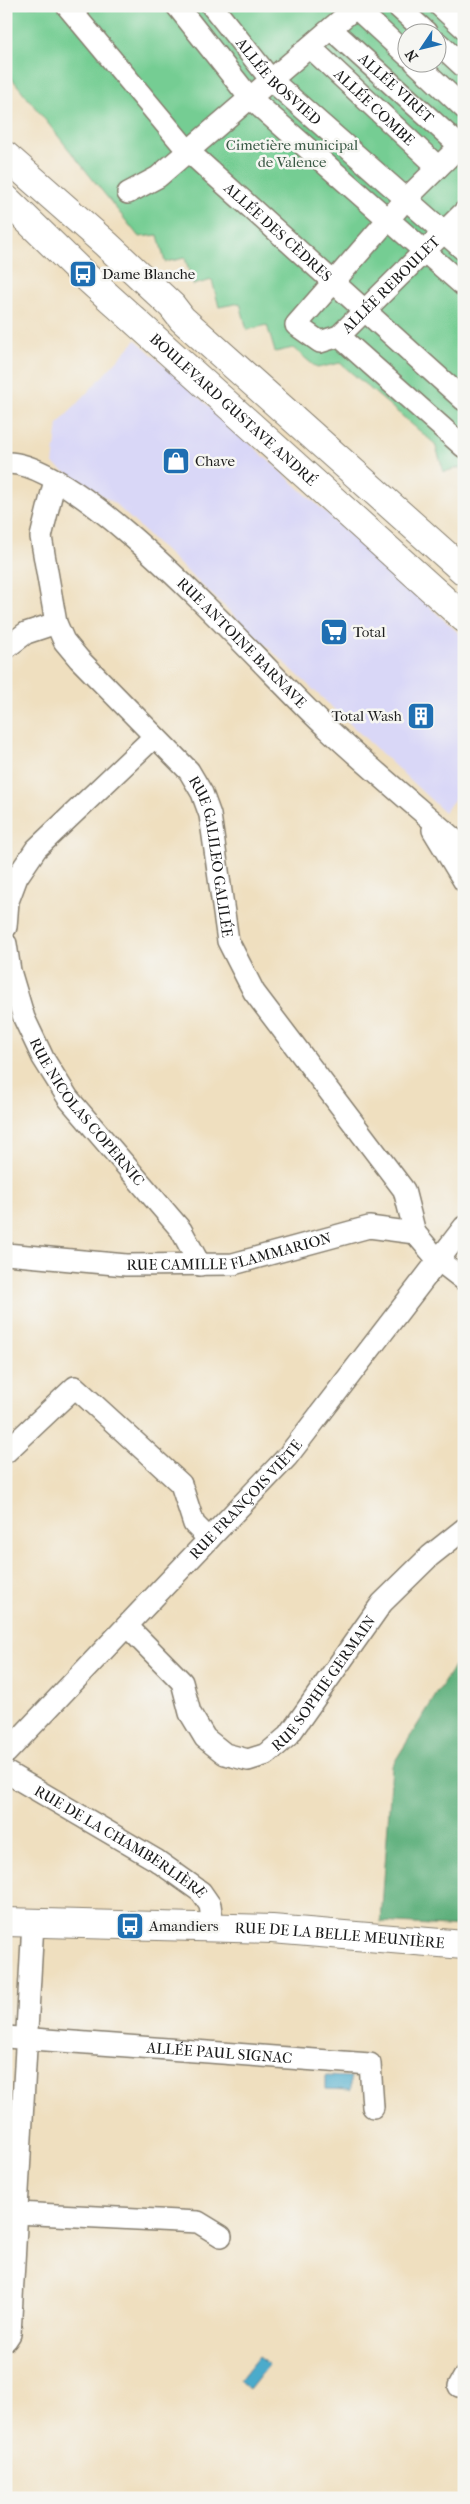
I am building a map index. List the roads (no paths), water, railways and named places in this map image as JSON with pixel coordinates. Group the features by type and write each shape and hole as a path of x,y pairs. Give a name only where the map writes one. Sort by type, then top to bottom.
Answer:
{"main road":[{"path":"6,156 106,244 172,306 182,319 464,571"},
{"name":"BOULEVARD GUSTAVE ANDRÉ","path":"6,200 83,274 464,618"},
{"name":"RUE DE LA BELLE MEUNIÈRE","path":"6,1922 212,1926 464,1945"}],"street":[{"name":"ALLÉE DES CÈDRES","path":"67,6 188,151 464,400"},
{"path":"177,6 249,97 464,286"},
{"name":"ALLÉE BOSVIED","path":"212,6 271,80 464,250"},
{"path":"397,6 415,22"},
{"path":"440,6 464,28"},
{"path":"128,193 158,177 249,97 357,7 398,46"},
{"name":"ALLÉE VIRET","path":"331,29 462,144"},
{"name":"ALLÉE COMBE","path":"310,47 438,167"},
{"path":"448,52 464,67"},
{"path":"425,72 464,108"},
{"path":"462,144 406,199 296,325 320,342 339,336 464,447"},
{"name":"ALLÉE REBOULET","path":"339,336 464,212"},
{"name":"RUE ANTOINE BARNAVE","path":"6,463 29,466 55,480 102,511 201,602 326,727 464,848"},
{"name":"RUE GALILEO GALILÉE","path":"55,480 40,537 56,624 64,641 79,659 188,771 202,793 210,815 228,941 254,992 404,1190 415,1232"},
{"path":"6,648 26,633 56,624"},
{"path":"6,927 8,901 17,877 36,850 154,737"},
{"path":"421,810 464,881"},
{"name":"RUE NICOLAS COPERNIC","path":"6,944 10,971 24,1018 43,1058 68,1098 181,1230 200,1265"},
{"name":"RUE CAMILLE FLAMMARION","path":"6,1254 126,1265 233,1264 369,1227 415,1232"},
{"name":"RUE FRANÇOIS VIÈTE","path":"6,1753 287,1457 464,1227"},
{"path":"415,1232 438,1260 464,1280"},
{"path":"6,1452 75,1386 181,1484 194,1524 209,1539"},
{"name":"RUE SOPHIE GERMAIN","path":"126,1626 182,1682 190,1712 205,1738 225,1754 248,1760 267,1754 290,1735 382,1603 430,1556 464,1529"},
{"name":"RUE DE LA CHAMBERLIÈRE","path":"6,1772 156,1860 202,1892 210,1905 212,1926"},
{"path":"6,2340 10,2334 16,2213 16,2037 33,1923"},
{"name":"ALLÉE PAUL SIGNAC","path":"16,2037 370,2064 373,2107"},
{"path":"16,2213 198,2222 221,2236"}],"water":[{"path":"325,2076 351,2077 351,2090 325,2089"},
{"path":"258,2357 269,2365 249,2390 239,2381"}],"place":[{"name":"Dame Blanche","path":"83,274"},
{"name":"Chave","path":"176,461"},
{"name":"Total","path":"334,632"},
{"name":"Total Wash","path":"421,716"},
{"name":"Amandiers","path":"130,1926"}],"park label":[{"name":"Cimetière municipal de Valence","path":"292,154"}]}
